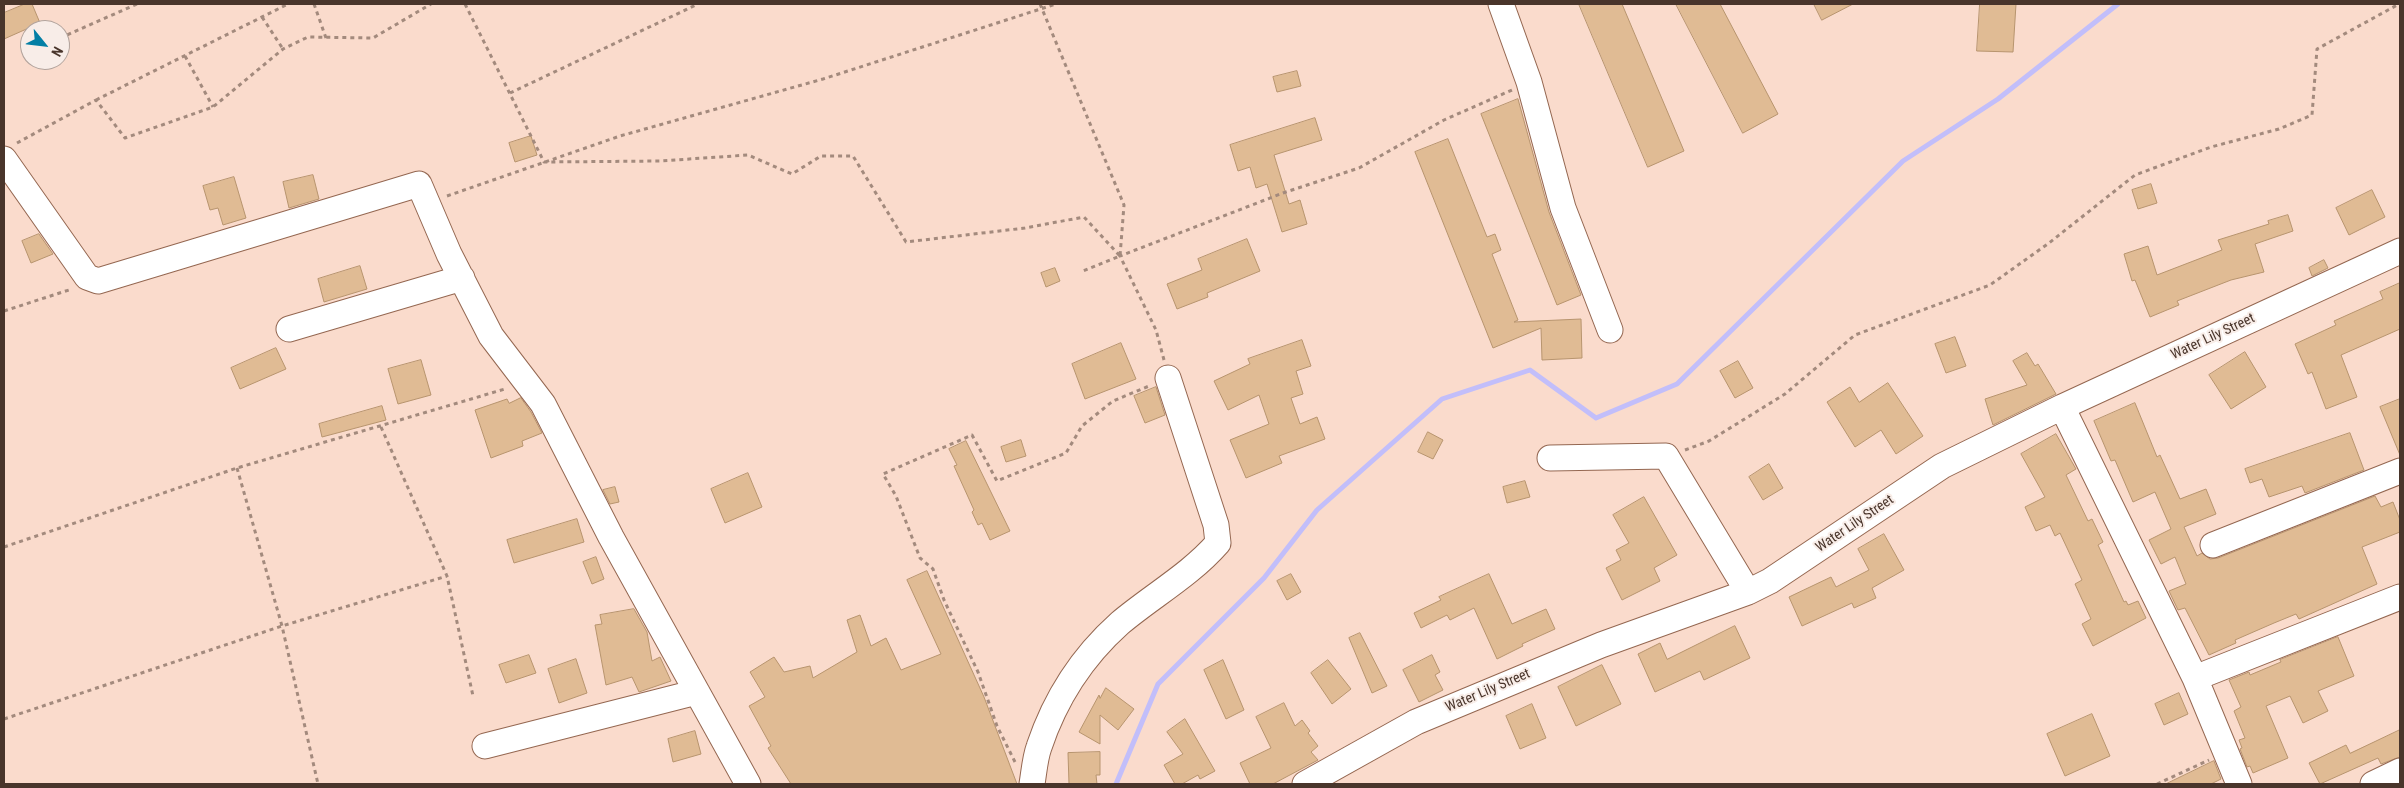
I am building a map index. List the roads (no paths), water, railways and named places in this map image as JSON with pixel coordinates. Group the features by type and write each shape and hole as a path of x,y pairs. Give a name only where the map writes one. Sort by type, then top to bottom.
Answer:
{"street":[{"path":"1501,4 1528,82 1563,208 1610,330"},
{"path":"8,153 87,277 98,281 419,184 491,336 543,404 611,537 748,784"},
{"name":"Water Lily Street","path":"1305,784 1416,722 1601,645 1748,592 1770,581 1942,466 2062,407 2400,252"},
{"path":"289,329 462,278"},
{"path":"1032,784 1039,748 1059,700 1086,657 1120,623 1205,558 1218,543 1216,525 1168,378"},
{"path":"2062,407 2195,678 2239,784"},
{"path":"1550,458 1666,456 1748,592"},
{"path":"2213,545 2400,471"},
{"path":"2195,678 2400,597"},
{"path":"485,746 697,692"},
{"path":"2373,784 2400,771"}],"waterway":[{"path":"1116,784 1158,684 1264,578 1317,510 1442,399 1530,370 1596,418 1677,384 1903,161 1998,99 2118,4"}]}
